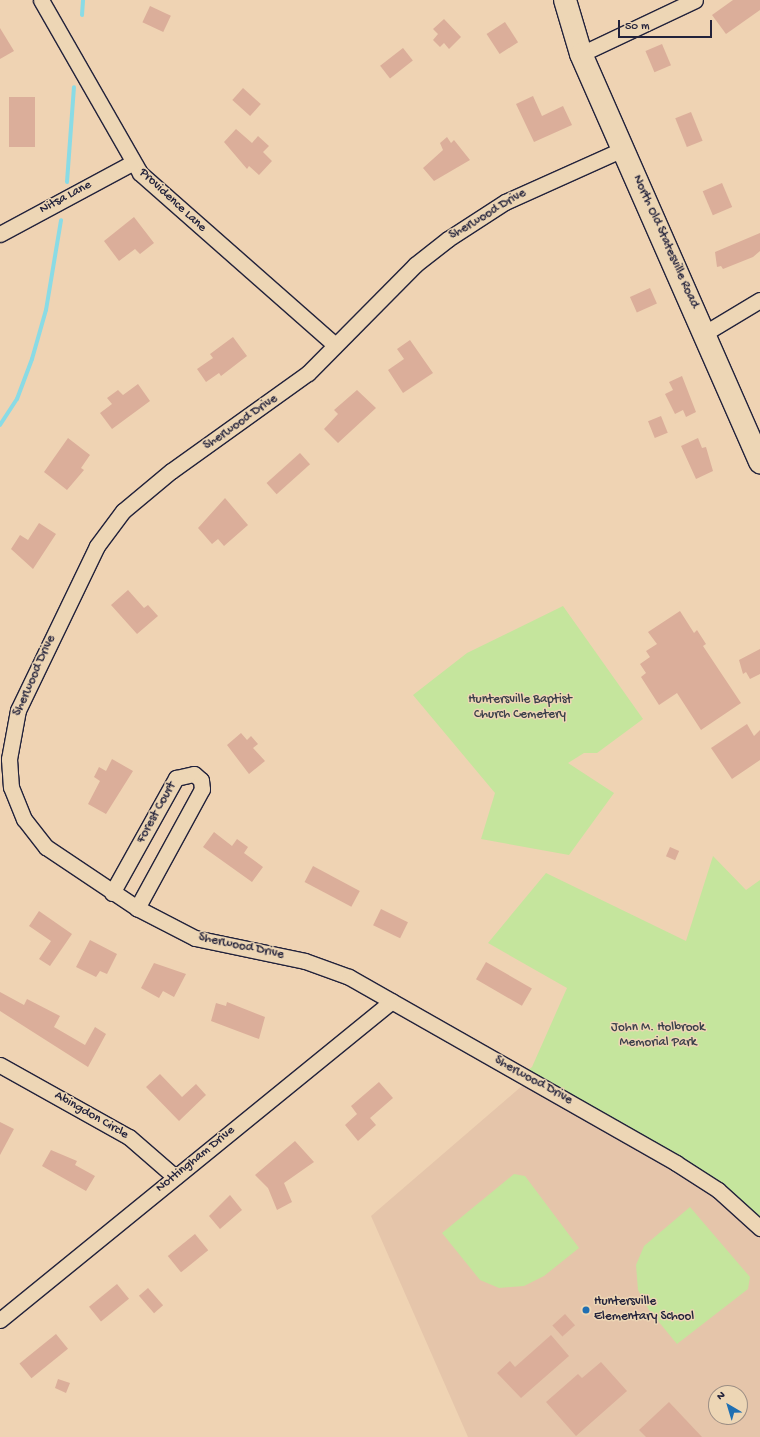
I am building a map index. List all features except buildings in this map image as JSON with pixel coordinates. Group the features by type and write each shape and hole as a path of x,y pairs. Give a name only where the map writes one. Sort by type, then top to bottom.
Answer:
{"main road":[{"name":"North Old Statesville Road","path":"565,0 573,22 581,54 759,455"},
{"path":"573,22 580,0"}],"street":[{"name":"Providence Lane","path":"41,0 132,163 158,191 335,345"},
{"path":"581,54 695,0"},
{"name":"Sherwood Drive","path":"623,149 506,202 448,239 416,265 294,385 166,475 123,511 97,546 6,732 11,787 24,819 61,859 137,908 208,942 328,968 392,1002 695,1174 760,1228"},
{"name":"Nitsa Lane","path":"0,234 132,163"},
{"path":"705,333 760,300"},
{"name":"Forest Court","path":"112,893 176,778 194,774 201,780 202,789 137,908"},
{"name":"Nottingham Drive","path":"0,1320 392,1002"},
{"name":"Abingdon Circle","path":"0,1065 123,1133 175,1177"}],"shaded area":[{"name":"Huntersville Elementary School","path":"530,1079 610,1124 760,1228 760,1437 468,1437 371,1216"}],"green space":[{"name":"Huntersville Baptist Church Cemetery","path":"563,606 643,719 597,753 584,753 568,763 614,793 569,855 481,839 495,793 413,695 467,653"},
{"name":"John M. Holbrook Memorial Park","path":"713,856 746,890 760,880 760,1228 743,1211 522,1075 532,1067 567,988 488,943 546,873 686,941"},
{"path":"514,1174 525,1176 579,1248 544,1276 524,1286 499,1288 480,1280 442,1233"},
{"path":"690,1207 750,1277 748,1289 677,1344 649,1310 638,1290 636,1265 644,1246"}],"waterway":[{"path":"82,15 83,0"},
{"path":"67,182 74,87"},
{"path":"0,425 17,399 32,359 46,310 61,220"}],"place":[{"name":"Huntersville Elementary School","path":"586,1310"}]}
